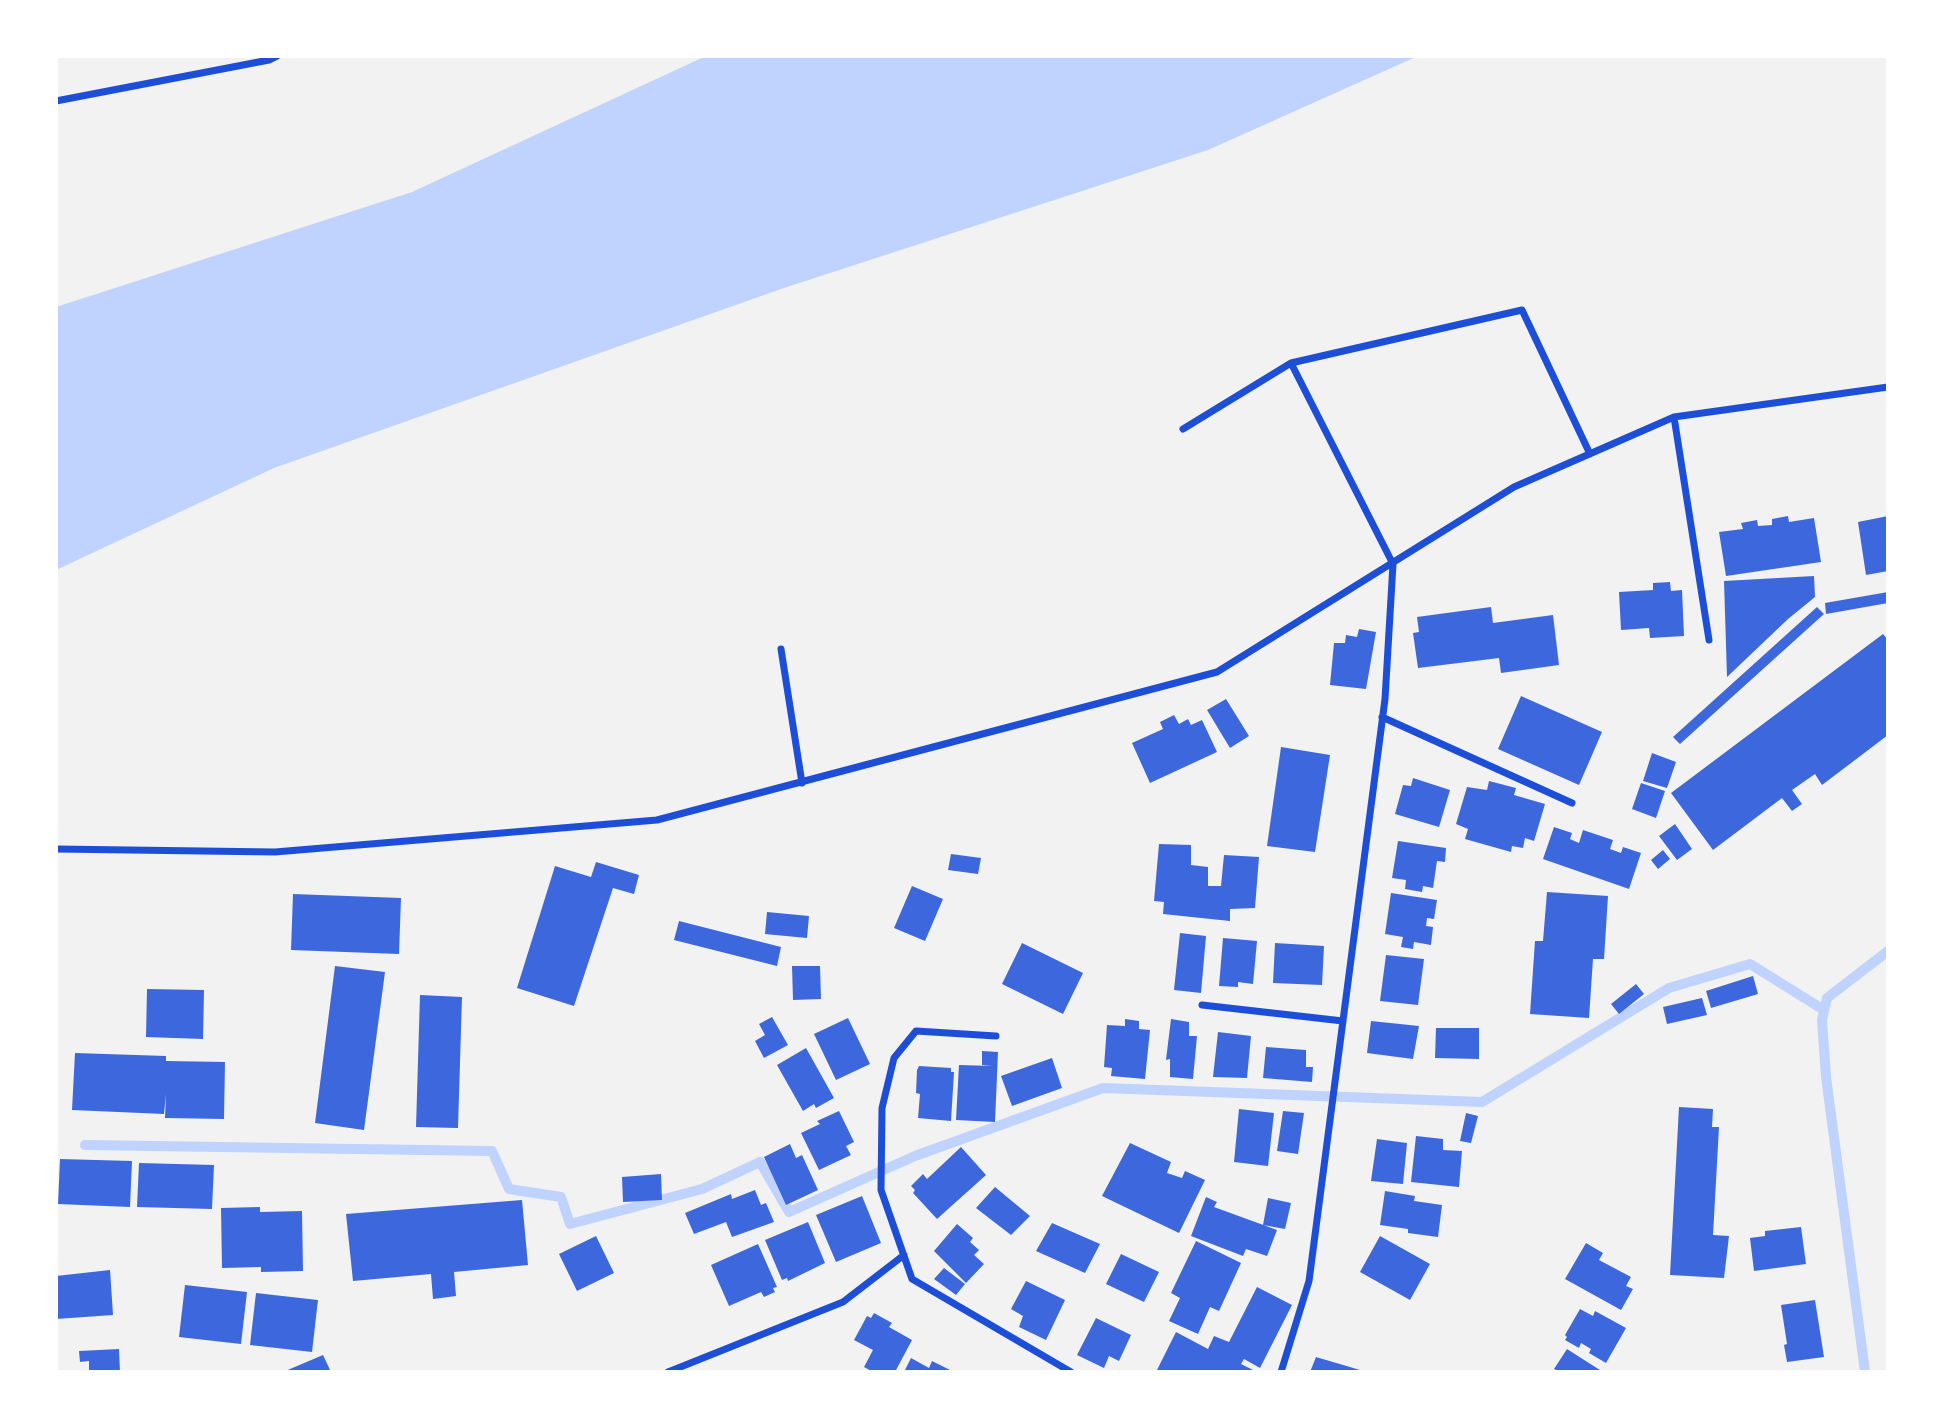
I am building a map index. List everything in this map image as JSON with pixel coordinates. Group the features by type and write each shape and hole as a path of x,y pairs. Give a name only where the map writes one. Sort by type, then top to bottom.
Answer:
{"street":[{"path":"56,101 269,60 277,56"},
{"path":"1183,429 1291,363 1522,310 1590,454"},
{"path":"1281,1372 1309,1281 1382,718 1393,564 1291,363"},
{"path":"56,849 275,852 657,820 1217,672 1514,487 1674,417 1888,387"},
{"path":"1674,417 1709,640"},
{"path":"781,649 802,783"},
{"path":"1382,718 1572,803"},
{"path":"1202,1005 1343,1021"},
{"path":"996,1036 916,1031 894,1058 882,1108 881,1190 912,1279 1071,1372"},
{"path":"668,1372 843,1301 904,1255"}],"water":[{"path":"706,56 1418,56 1208,150 784,288 274,468 56,570 56,307 412,192"}],"building":[{"path":"1788,516 1789,522 1814,518 1821,562 1726,576 1719,532 1743,529 1741,523 1757,520 1758,526 1772,525 1772,519"},
{"path":"1888,516 1888,571 1866,575 1858,522"},
{"path":"1814,576 1815,597 1727,677 1724,581"},
{"path":"1670,582 1671,591 1682,590 1684,636 1650,638 1649,628 1621,630 1619,592 1653,590 1653,583"},
{"path":"1888,592 1888,603 1826,614 1825,603"},
{"path":"1491,607 1493,623 1553,615 1559,665 1501,673 1499,658 1418,668 1413,633 1419,632 1417,617"},
{"path":"1817,607 1824,614 1680,744 1673,737"},
{"path":"1359,629 1376,632 1366,689 1330,685 1334,643 1345,643 1346,635 1357,637"},
{"path":"1883,634 1888,640 1888,735 1822,785 1815,774 1792,790 1802,804 1792,811 1782,798 1713,850 1671,793"},
{"path":"1521,696 1602,732 1579,785 1498,749"},
{"path":"1226,699 1249,736 1230,748 1207,710"},
{"path":"1174,715 1179,724 1188,719 1191,725 1202,720 1217,752 1150,783 1132,743 1163,729 1160,722"},
{"path":"1281,747 1330,755 1315,852 1267,846"},
{"path":"1652,753 1676,762 1667,788 1643,781"},
{"path":"1413,778 1450,790 1439,827 1395,814 1403,785 1411,786"},
{"path":"1489,781 1516,788 1514,795 1545,804 1534,841 1525,838 1523,848 1512,846 1511,852 1465,839 1468,829 1456,824 1467,787 1487,790"},
{"path":"1641,783 1665,791 1656,818 1632,809"},
{"path":"1675,824 1692,849 1677,860 1659,836"},
{"path":"1554,827 1572,833 1570,839 1579,843 1583,830 1613,840 1610,849 1621,853 1623,847 1641,853 1629,889 1543,859"},
{"path":"1398,841 1446,848 1445,862 1437,861 1433,888 1423,886 1422,892 1405,889 1406,880 1392,878"},
{"path":"1159,844 1191,845 1191,865 1208,867 1208,886 1221,886 1224,855 1259,857 1255,908 1230,909 1230,921 1163,914 1164,902 1154,901"},
{"path":"1663,850 1670,859 1658,869 1651,860"},
{"path":"951,854 981,858 978,874 948,870"},
{"path":"596,862 639,875 634,894 613,888 574,1006 517,988 555,866 591,877"},
{"path":"912,886 943,899 925,941 894,928"},
{"path":"1547,892 1608,896 1604,959 1593,959 1589,1018 1530,1014 1535,941 1543,941"},
{"path":"1391,893 1437,900 1434,919 1427,918 1426,926 1433,927 1431,945 1414,942 1413,949 1401,947 1403,937 1385,934"},
{"path":"293,894 401,898 399,954 291,950"},
{"path":"767,912 809,916 807,938 765,934"},
{"path":"679,921 781,947 777,966 674,940"},
{"path":"1180,933 1206,936 1201,993 1174,990"},
{"path":"1223,938 1257,941 1253,984 1238,982 1238,987 1219,986"},
{"path":"1022,943 1083,973 1063,1014 1002,984"},
{"path":"1275,943 1324,946 1322,985 1273,983"},
{"path":"1386,955 1424,959 1418,1005 1380,1001"},
{"path":"335,966 385,972 364,1130 315,1123"},
{"path":"792,966 820,966 821,999 793,1000"},
{"path":"1753,976 1758,994 1711,1008 1706,991"},
{"path":"1636,984 1644,994 1619,1014 1611,1004"},
{"path":"147,989 204,990 203,1039 146,1037"},
{"path":"420,995 462,997 458,1128 416,1127"},
{"path":"1702,998 1707,1015 1667,1024 1663,1007"},
{"path":"772,1017 788,1045 764,1058 755,1041 765,1035 759,1024"},
{"path":"848,1018 870,1064 836,1080 814,1034"},
{"path":"1125,1019 1139,1021 1139,1029 1150,1030 1145,1079 1111,1076 1112,1068 1104,1067 1107,1025 1125,1026"},
{"path":"1171,1019 1189,1022 1189,1036 1197,1036 1193,1079 1170,1077 1170,1059 1166,1060"},
{"path":"1371,1021 1419,1026 1413,1059 1367,1053"},
{"path":"1436,1028 1479,1028 1479,1059 1435,1058"},
{"path":"1218,1032 1251,1036 1247,1078 1213,1077"},
{"path":"1266,1047 1306,1050 1306,1067 1313,1067 1312,1082 1263,1078"},
{"path":"806,1048 834,1098 816,1108 814,1104 803,1111 777,1065"},
{"path":"982,1051 998,1052 995,1122 956,1120 959,1065 992,1066 982,1065"},
{"path":"75,1053 166,1056 166,1061 225,1062 224,1119 165,1118 166,1094 164,1114 72,1110"},
{"path":"1052,1058 1062,1088 1012,1106 1001,1076"},
{"path":"919,1066 951,1068 951,1072 954,1072 951,1121 918,1118 920,1094 916,1093"},
{"path":"1679,1107 1713,1109 1712,1127 1719,1127 1713,1235 1729,1236 1724,1278 1670,1275"},
{"path":"1239,1109 1274,1113 1268,1166 1234,1162"},
{"path":"839,1111 854,1142 846,1146 851,1155 819,1170 801,1133 820,1124 817,1121"},
{"path":"1283,1111 1304,1113 1298,1154 1277,1151"},
{"path":"1466,1113 1478,1116 1471,1143 1460,1141"},
{"path":"1416,1136 1443,1139 1443,1150 1462,1151 1459,1187 1411,1182"},
{"path":"1377,1139 1407,1143 1403,1184 1371,1181"},
{"path":"1130,1143 1171,1162 1167,1173 1182,1178 1185,1171 1205,1180 1179,1233 1102,1196"},
{"path":"790,1144 796,1158 802,1155 818,1190 786,1205 764,1157"},
{"path":"961,1147 986,1175 937,1219 913,1193 915,1190 911,1186 923,1174 927,1179"},
{"path":"60,1159 132,1161 130,1207 58,1204"},
{"path":"139,1163 214,1165 212,1209 137,1207"},
{"path":"661,1174 662,1200 623,1202 622,1177"},
{"path":"995,1187 1030,1216 1011,1235 976,1208"},
{"path":"755,1190 761,1205 766,1203 774,1222 732,1237 726,1222 694,1234 685,1213 731,1194 732,1199"},
{"path":"1385,1191 1415,1196 1414,1201 1442,1205 1438,1237 1408,1233 1408,1229 1380,1225"},
{"path":"862,1196 881,1243 836,1262 816,1215"},
{"path":"1206,1197 1217,1202 1214,1207 1277,1230 1267,1256 1246,1249 1243,1256 1191,1236"},
{"path":"1268,1198 1291,1203 1285,1229 1263,1225"},
{"path":"522,1200 528,1265 454,1272 456,1296 433,1299 431,1274 353,1281 346,1214"},
{"path":"260,1207 260,1212 302,1211 303,1271 261,1272 261,1267 222,1268 221,1208"},
{"path":"808,1222 825,1263 788,1281 787,1278 782,1280 765,1240"},
{"path":"1052,1223 1100,1244 1085,1273 1036,1251"},
{"path":"957,1224 973,1238 970,1242 979,1250 974,1255 984,1264 966,1283 934,1251"},
{"path":"1801,1227 1806,1264 1754,1271 1750,1238 1765,1236 1765,1231"},
{"path":"596,1236 614,1273 577,1291 559,1254"},
{"path":"1380,1236 1430,1264 1410,1300 1360,1272"},
{"path":"1196,1241 1241,1263 1219,1311 1210,1307 1198,1334 1169,1321 1180,1298 1171,1293"},
{"path":"1586,1243 1603,1253 1599,1260 1631,1277 1626,1286 1633,1289 1621,1310 1565,1279"},
{"path":"758,1244 777,1287 773,1288 775,1292 764,1297 761,1292 729,1306 711,1265"},
{"path":"1121,1254 1159,1272 1144,1302 1106,1284"},
{"path":"944,1268 965,1284 956,1295 934,1279"},
{"path":"110,1270 113,1315 56,1319 56,1276"},
{"path":"1026,1281 1065,1300 1046,1340 1019,1327 1023,1316 1011,1309"},
{"path":"185,1285 247,1292 241,1344 179,1337"},
{"path":"1257,1287 1292,1305 1260,1368 1244,1359 1241,1364 1257,1372 1156,1372 1176,1332 1208,1349 1214,1336 1229,1342"},
{"path":"256,1293 318,1300 312,1352 250,1345"},
{"path":"1815,1300 1824,1357 1787,1362 1781,1305"},
{"path":"1580,1309 1593,1316 1595,1311 1626,1328 1606,1363 1589,1353 1591,1349 1581,1343 1579,1348 1565,1340 1565,1335"},
{"path":"874,1313 892,1323 889,1327 912,1340 895,1372 873,1372 864,1367 873,1350 854,1340 867,1316 871,1318"},
{"path":"1096,1318 1131,1335 1119,1361 1109,1356 1104,1368 1077,1355"},
{"path":"119,1349 120,1372 89,1371 89,1361 80,1362 79,1351"},
{"path":"1567,1349 1603,1372 1560,1372 1554,1369"},
{"path":"323,1355 331,1372 283,1372"},
{"path":"1316,1357 1360,1370 1310,1372"},
{"path":"911,1358 929,1368 932,1361 954,1372 904,1372"}],"waterway":[{"path":"1865,1372 1826,1077 1822,1020 1827,998 1888,951"},
{"path":"85,1145 492,1151 509,1189 561,1197 570,1224 702,1189 760,1162 789,1212 915,1156 1103,1088 1482,1102 1669,988 1750,964 1824,1010"}]}
